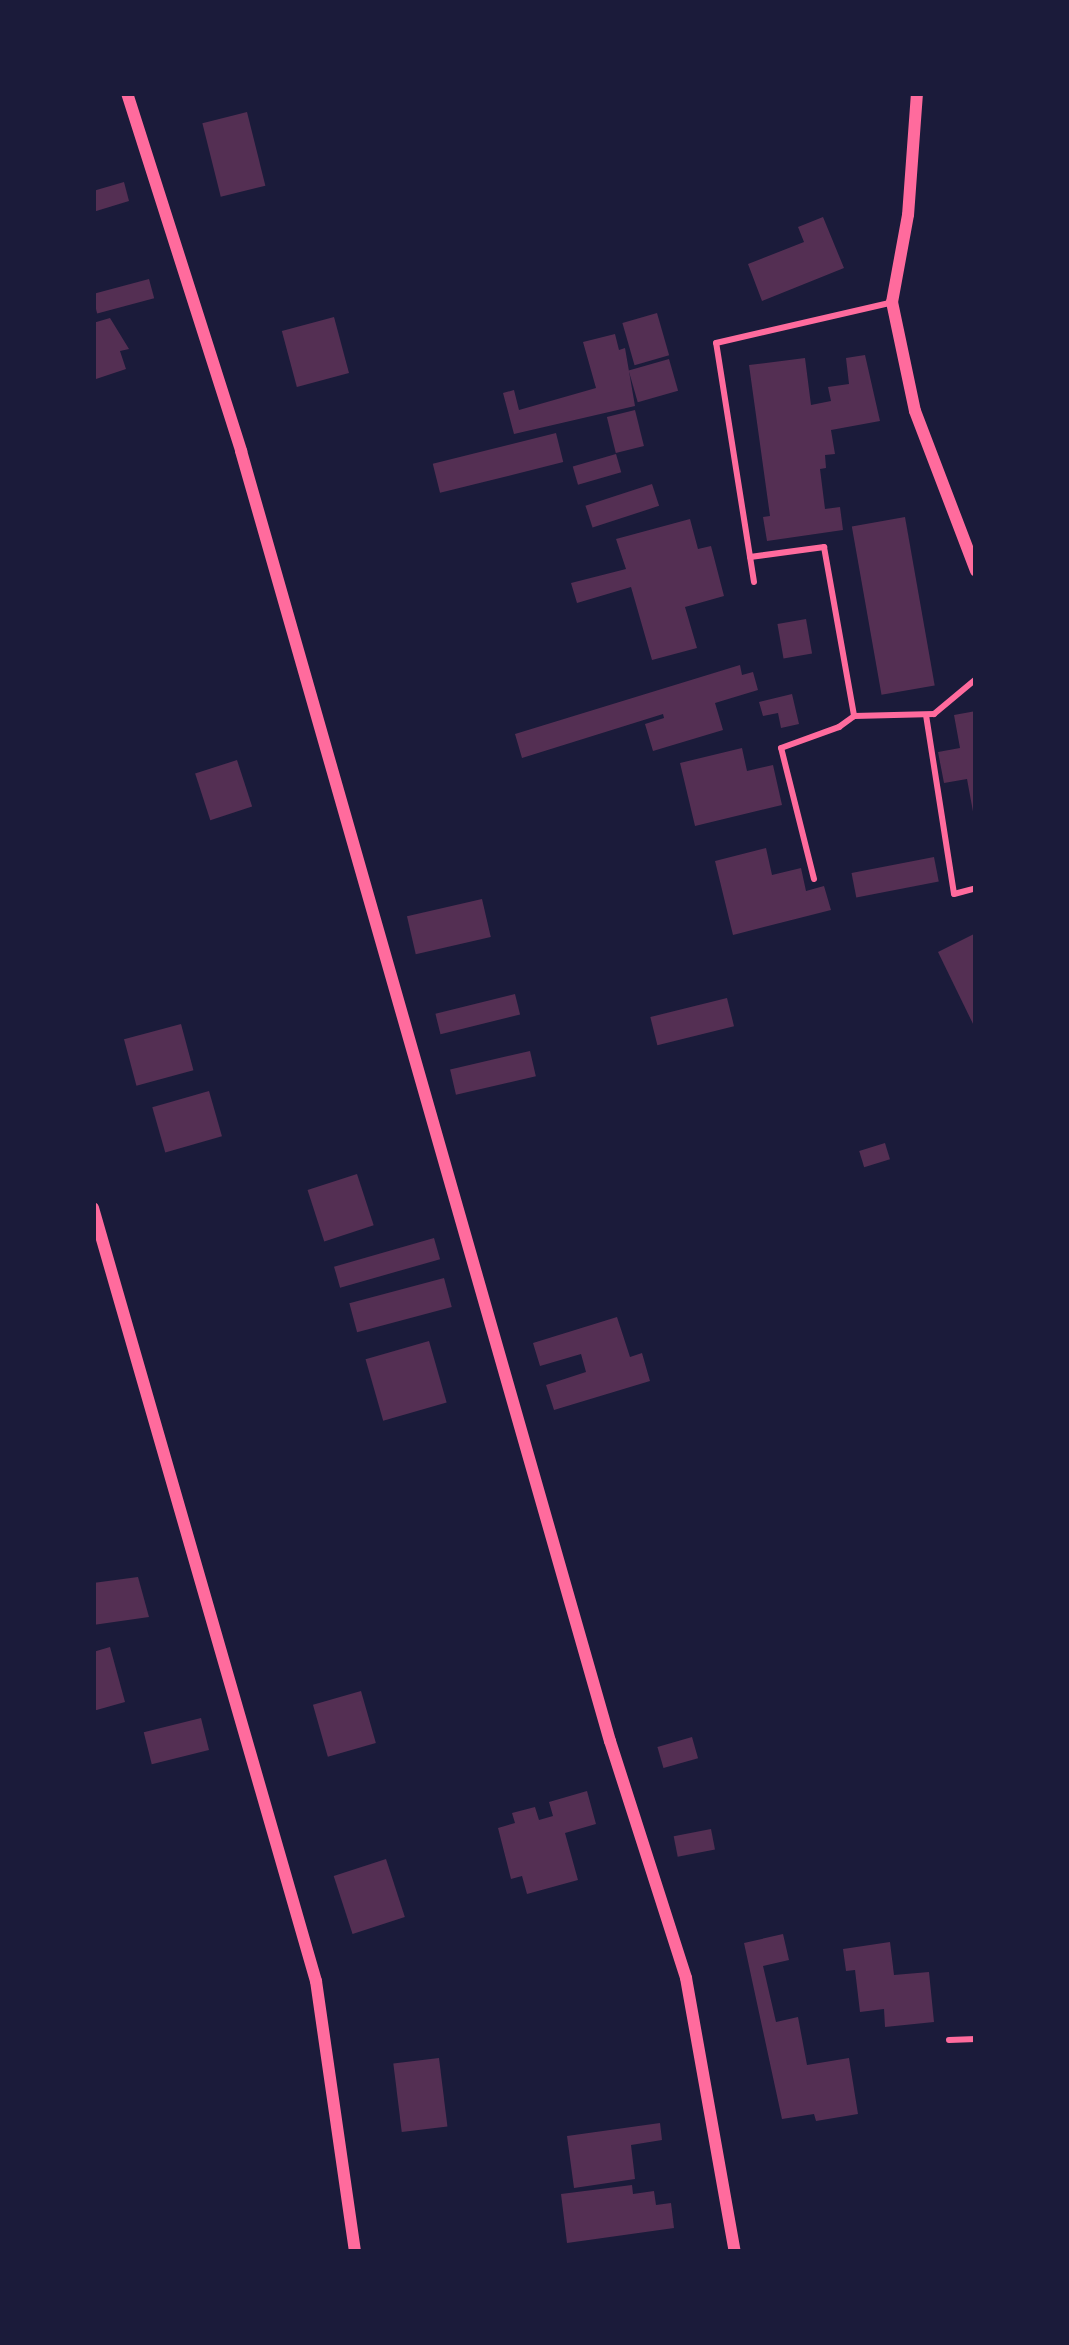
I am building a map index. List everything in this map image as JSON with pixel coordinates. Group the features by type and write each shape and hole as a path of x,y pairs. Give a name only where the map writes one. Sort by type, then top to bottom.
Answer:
{"street":[{"path":"127,93 241,451 610,1741 686,1978 734,2252"},
{"path":"917,93 908,214 892,302 916,411 969,525 976,571"},
{"path":"93,1208 316,1981 355,2252"}],"lane":[{"path":"754,581 716,344 892,302"},
{"path":"750,557 824,548 854,716"},
{"path":"814,878 782,748 839,727 854,716 926,716 976,679"},
{"path":"926,716 954,894 976,888"},
{"path":"949,2039 976,2039"}],"building":[{"path":"247,112 265,186 221,197 202,123"},
{"path":"124,182 129,201 93,212 93,191"},
{"path":"823,217 844,268 762,301 748,264 804,242 798,227"},
{"path":"149,279 154,298 97,314 93,294"},
{"path":"657,313 669,355 635,365 622,323"},
{"path":"334,317 349,373 297,387 282,331"},
{"path":"110,318 129,349 120,351 126,369 93,380 93,323"},
{"path":"615,334 619,350 625,348 635,406 514,434 503,393 514,390 519,410 596,388 583,342"},
{"path":"865,355 880,421 831,430 835,454 825,455 826,468 820,469 825,509 840,507 843,530 767,541 763,517 770,516 749,365 805,358 811,405 831,401 828,387 849,384 846,358"},
{"path":"669,359 678,391 638,402 629,371"},
{"path":"635,410 644,446 616,453 607,417"},
{"path":"556,433 563,462 440,493 433,464"},
{"path":"616,454 621,472 578,485 573,466"},
{"path":"652,484 659,506 593,528 585,506"},
{"path":"905,517 935,685 882,695 852,526"},
{"path":"690,519 698,549 711,546 724,596 685,607 697,648 652,660 631,587 577,603 571,583 626,569 616,539"},
{"path":"806,619 812,653 784,659 777,624"},
{"path":"740,665 742,675 753,672 758,690 715,703 723,730 653,751 645,724 664,718 663,714 522,758 515,734"},
{"path":"792,694 799,724 781,728 778,713 763,716 759,702"},
{"path":"976,711 974,817 967,779 944,783 938,752 960,748 954,715"},
{"path":"742,748 747,771 773,765 782,805 695,826 680,763"},
{"path":"237,760 252,807 210,820 195,774"},
{"path":"766,848 772,875 801,868 806,891 824,886 831,910 733,935 715,861"},
{"path":"934,857 939,882 856,898 852,873"},
{"path":"482,899 491,937 416,954 407,916"},
{"path":"976,933 976,1030 938,952"},
{"path":"515,994 520,1014 441,1034 435,1014"},
{"path":"727,998 734,1026 657,1045 650,1017"},
{"path":"181,1024 193,1070 136,1086 124,1039"},
{"path":"530,1051 536,1076 456,1095 450,1069"},
{"path":"209,1091 222,1136 165,1152 152,1107"},
{"path":"885,1143 890,1159 864,1167 859,1151"},
{"path":"357,1174 374,1225 324,1241 308,1190"},
{"path":"434,1238 440,1259 340,1288 334,1267"},
{"path":"444,1278 452,1307 357,1332 349,1303"},
{"path":"617,1317 630,1357 642,1353 650,1381 554,1410 546,1385 586,1372 581,1354 540,1366 533,1343"},
{"path":"429,1341 447,1403 383,1421 366,1359"},
{"path":"138,1577 149,1617 93,1625 93,1583"},
{"path":"110,1647 125,1702 93,1711 93,1652"},
{"path":"361,1691 376,1743 328,1757 313,1705"},
{"path":"201,1718 209,1750 152,1764 144,1732"},
{"path":"692,1737 698,1758 663,1768 657,1747"},
{"path":"587,1791 596,1824 565,1833 578,1880 527,1894 522,1876 511,1879 498,1828 515,1823 512,1813 535,1807 539,1820 553,1816 549,1802"},
{"path":"711,1829 715,1850 678,1857 674,1836"},
{"path":"386,1859 405,1917 353,1934 334,1876"},
{"path":"783,1934 789,1960 763,1966 776,2022 798,2017 807,2065 849,2058 858,2114 816,2121 814,2114 782,2119 744,1943"},
{"path":"890,1942 894,1975 929,1972 934,2022 885,2027 884,2009 860,2012 855,1970 846,1971 843,1949"},
{"path":"439,2058 447,2126 402,2132 393,2064"},
{"path":"660,2123 662,2140 631,2145 635,2179 574,2188 567,2136"},
{"path":"632,2185 633,2194 654,2191 656,2205 671,2203 674,2228 567,2243 561,2194"}]}
